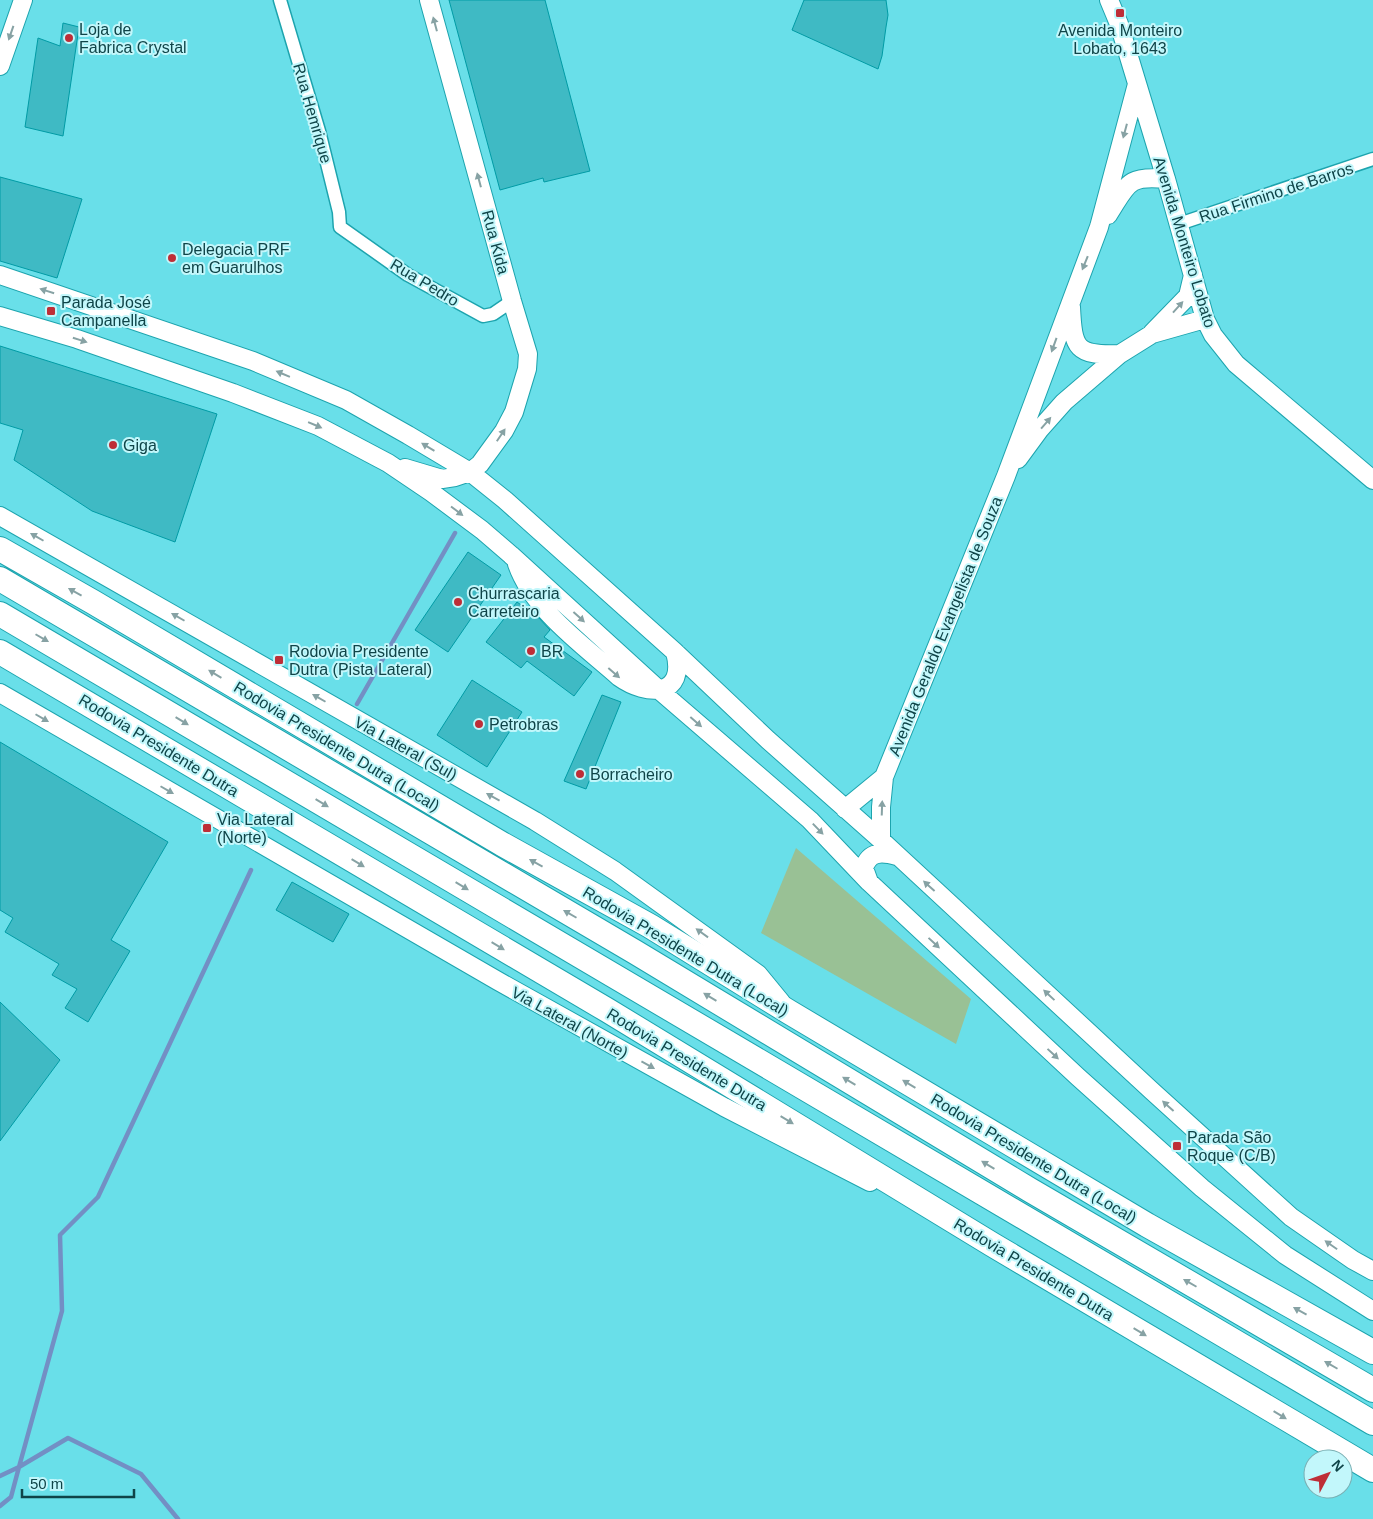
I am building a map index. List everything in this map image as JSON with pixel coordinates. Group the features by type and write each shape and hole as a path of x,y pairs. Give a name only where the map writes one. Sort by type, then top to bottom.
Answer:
{"highway":[{"name":"Rodovia Presidente Dutra (Local)","path":"0,550 93,602 502,844 650,926 789,1012 1138,1220 1373,1352"},
{"path":"0,579 635,952 1030,1190 1373,1390"},
{"name":"Rodovia Presidente Dutra","path":"0,614 1373,1423"},
{"name":"Rodovia Presidente Dutra","path":"0,652 615,1015 993,1245 1373,1470"}],"main road":[{"path":"0,66 23,0"},
{"name":"Rua Kida","path":"429,0 528,354 527,369 514,412 480,464 470,472"},
{"name":"Avenida Monteiro Lobato","path":"1109,0 1120,24 1205,319 1213,335 1236,364 1373,480"},
{"name":"Avenida Geraldo Evangelista de Souza","path":"881,840 881,808 884,777 1006,476 1099,227 1137,84"},
{"path":"1099,227 1129,184 1144,177 1166,180"},
{"path":"0,275 253,361 346,400 470,472 505,500 675,652 768,740 881,840 1291,1217 1353,1260 1373,1271"},
{"path":"1152,334 1188,296 1193,275"},
{"name":"Avenida Geraldo Evangelista de Souza","path":"1071,299 1072,331 1074,340 1080,348 1088,353 1097,355 1120,354"},
{"path":"0,316 77,339 233,393 318,426 388,463 482,530 515,558 526,586 548,613 618,677 628,683 647,690 659,690 667,687 676,672 678,662 675,652"},
{"name":"Avenida Geraldo Evangelista de Souza","path":"1006,476 1040,429 1064,402 1120,354 1152,334 1205,319"},
{"path":"388,463 442,479 470,472"},
{"name":"Via Lateral (Sul)","path":"0,516 535,821 615,871 758,974 789,1012"},
{"path":"659,690 810,820 869,882 1078,1077 1202,1188 1285,1255 1373,1311"},
{"name":"Via Lateral (Norte)","path":"0,693 498,982 690,1088 993,1245"},
{"name":"Avenida Geraldo Evangelista de Souza","path":"845,809 884,777"},
{"path":"869,882 864,868 869,858 878,853 897,856"}],"street":[{"name":"Rua Hemrique","path":"280,0 319,131 339,212 340,226"},
{"name":"Rua Firmino de Barros","path":"1179,224 1373,159"},
{"name":"Rua Pedro","path":"340,226 408,275 483,316 493,314 512,301"}],"green space":[{"path":"796,848 971,999 956,1044 761,933"}],"building":[{"path":"449,0 545,0 590,171 544,182 543,178 500,190"},
{"path":"804,0 886,0 888,15 882,56 878,69 792,30"},
{"path":"63,23 79,27 63,136 25,127 38,38 60,46"},
{"path":"0,177 82,199 57,278 0,261"},
{"name":"Giga","path":"0,346 217,414 175,542 92,511 14,460 23,430 0,423"},
{"name":"Churrascaria Carreteiro","path":"468,552 501,575 448,652 415,630"},
{"name":"BR","path":"517,602 539,618 550,630 544,637 592,672 574,696 527,661 521,668 486,642"},
{"name":"Petrobras","path":"472,680 522,712 487,767 437,735"},
{"path":"602,695 621,702 586,789 564,781"},
{"path":"0,742 168,842 111,940 130,951 88,1022 65,1008 77,989 52,975 59,964 5,932 13,918 0,910"},
{"path":"292,882 349,914 333,942 276,910"},
{"path":"0,1002 60,1060 0,1141"}],"waterway":[{"path":"357,704 455,533"},
{"path":"0,1476 19,1467 62,1311 60,1235 98,1197 251,870"},
{"path":"0,1506 11,1497 19,1467 68,1438 141,1474 178,1519"}],"place":[{"name":"Avenida Monteiro Lobato, 1643","path":"1120,13"},
{"name":"Loja de Fabrica Crystal","path":"69,38"},
{"name":"Delegacia PRF em Guarulhos","path":"172,258"},
{"name":"Parada José Campanella","path":"51,311"},
{"name":"Giga","path":"113,445"},
{"name":"Churrascaria Carreteiro","path":"458,602"},
{"name":"BR","path":"531,651"},
{"name":"Rodovia Presidente Dutra (Pista Lateral)","path":"279,660"},
{"name":"Petrobras","path":"479,724"},
{"name":"Borracheiro","path":"580,774"},
{"name":"Via Lateral (Norte)","path":"207,828"},
{"name":"Parada São Roque (C/B)","path":"1177,1146"}]}
